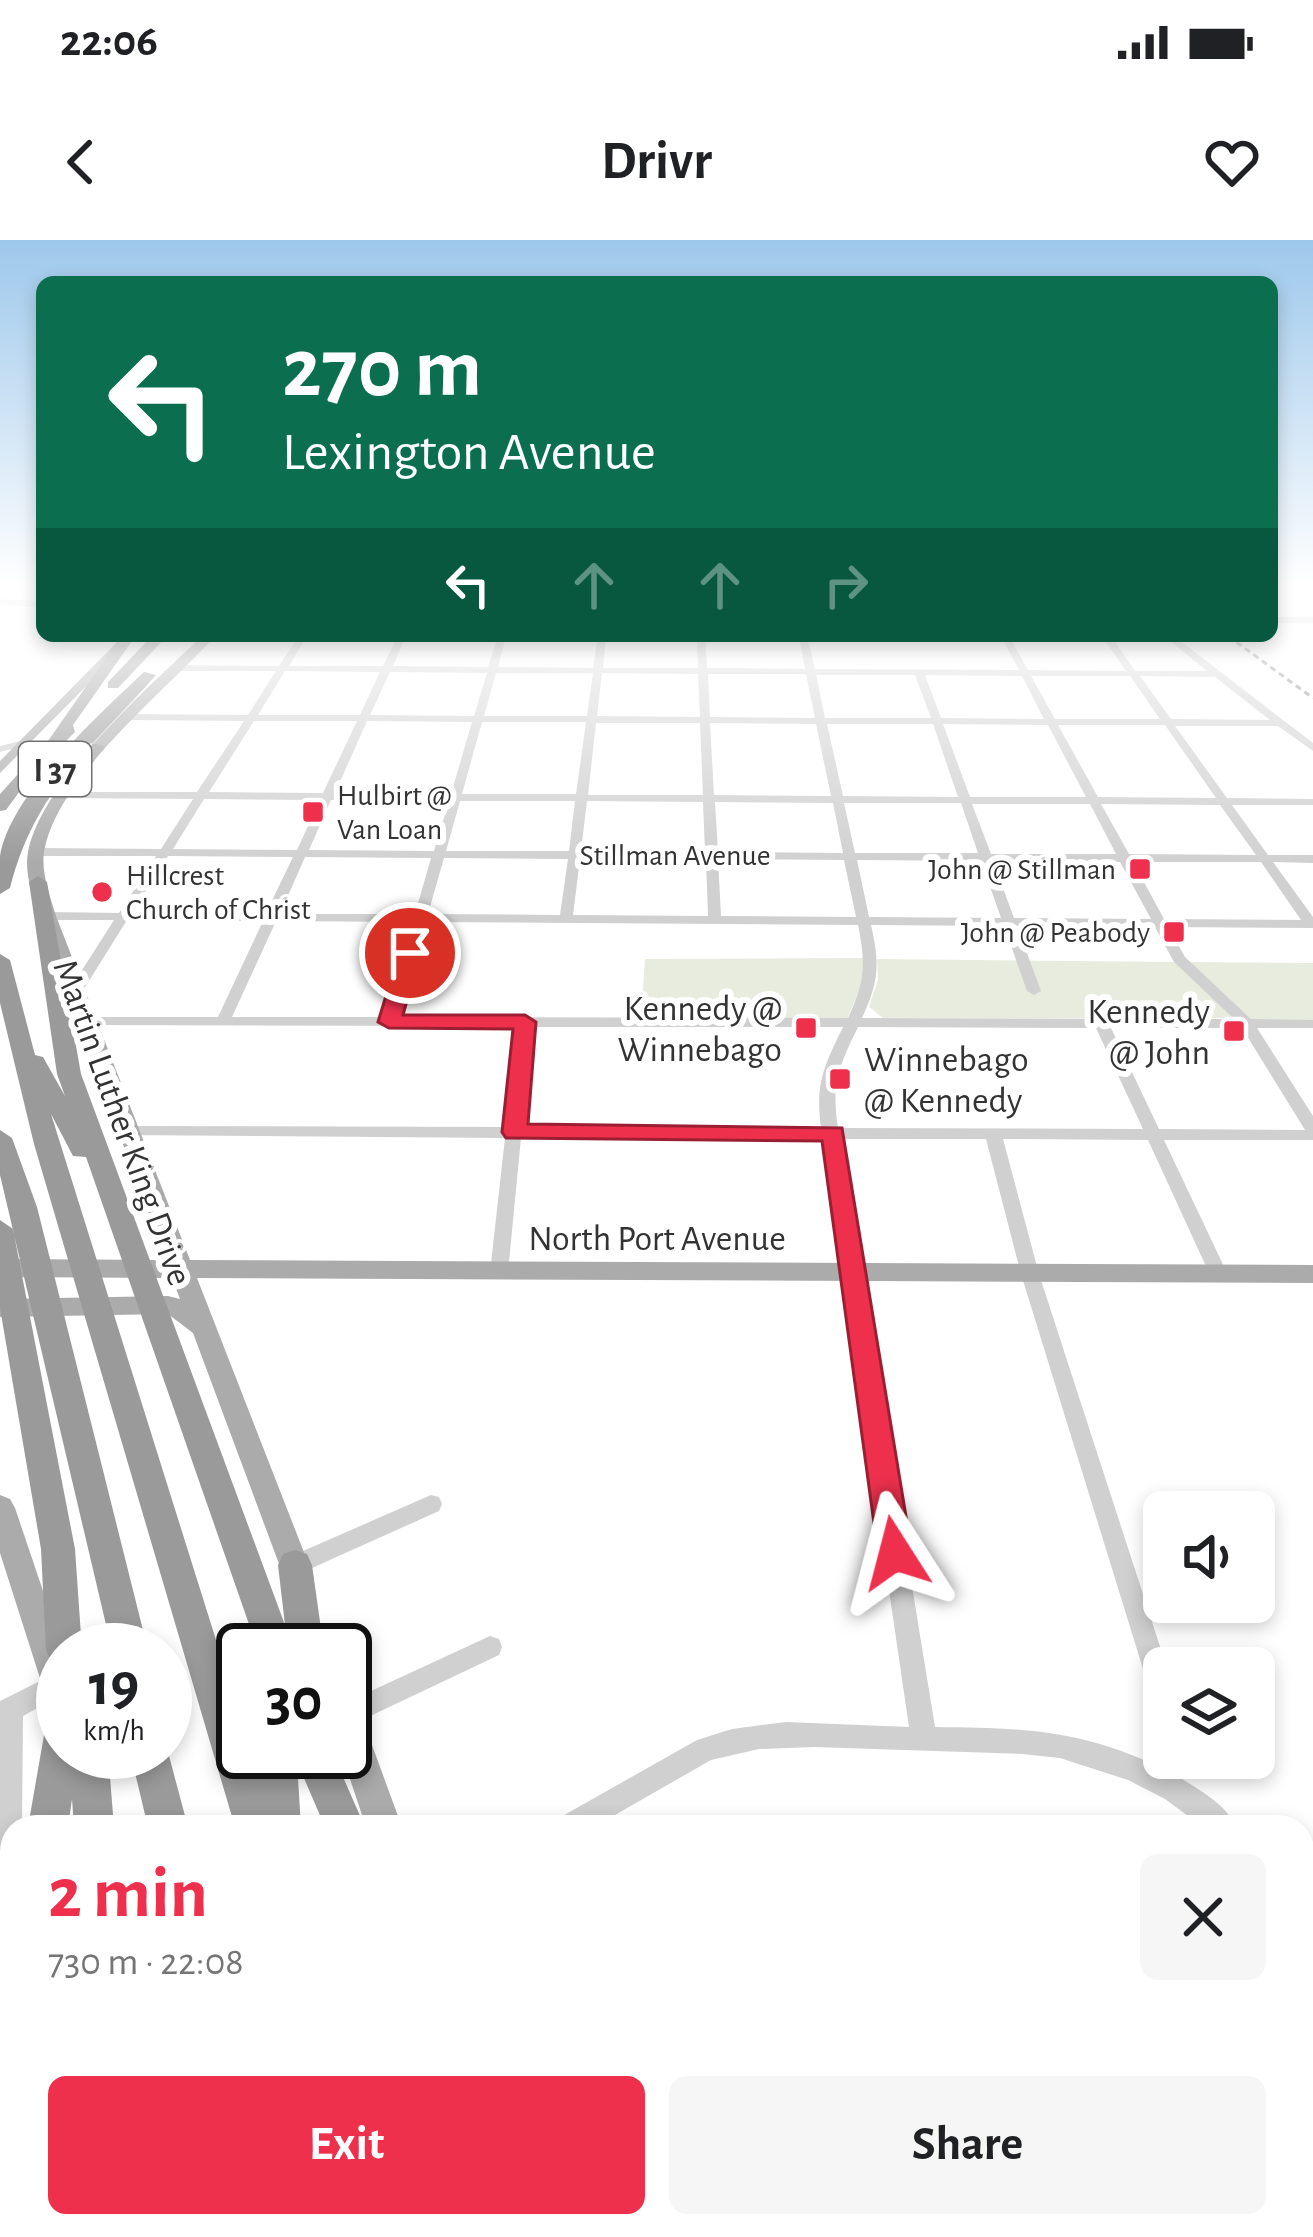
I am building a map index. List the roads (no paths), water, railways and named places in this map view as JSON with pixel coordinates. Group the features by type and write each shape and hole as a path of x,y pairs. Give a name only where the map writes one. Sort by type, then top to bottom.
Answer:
{"highway":[{"path":"42,755 102,678"},
{"name":"I 37","path":"0,806 42,755 118,678"},
{"name":"I 37","path":"0,888 13,836 35,795 145,678"},
{"path":"60,795 146,678"},
{"path":"38,882 69,1074 266,1623"},
{"path":"0,960 68,1215 251,1815"},
{"path":"15,1027 114,1202"},
{"path":"0,1138 58,1549 62,1623"},
{"path":"12,1218 86,1457 124,1623"},
{"path":"235,1542 254,1623"},
{"path":"58,1549 77,1623"},
{"path":"295,1565 303,1623"},
{"path":"50,1815 56,1779"},
{"path":"89,1779 93,1815"},
{"path":"156,1779 165,1815"},
{"path":"278,1779 280,1815"},
{"path":"324,1779 340,1815"},
{"path":"327,1779 334,1815"}],"main road":[{"path":"0,769 6,751 28,742 90,678"},
{"name":"Martin Luther King Drive","path":"167,678 60,795 36,852 38,882 178,1270 314,1623"},
{"name":"North Port Avenue","path":"0,1268 1313,1274"},
{"path":"0,1307 167,1305 182,1309 203,1332"},
{"path":"2,1529 36,1623"},
{"path":"95,1779 106,1815"},
{"path":"367,1779 380,1815"}],"street":[{"path":"76,989 276,678"},
{"path":"223,1021 382,678"},
{"path":"389,1022 490,678"},
{"path":"566,920 597,678"},
{"path":"703,678 715,922"},
{"path":"813,678 846,856 872,962 872,981 826,1081 825,1099 924,1740"},
{"path":"921,678 1034,991"},
{"path":"1028,678 1179,959 1247,1024 1313,1132"},
{"path":"1136,678 1312,924"},
{"path":"1219,678 1313,748"},
{"path":"131,717 1276,723"},
{"path":"60,795 1313,802"},
{"name":"Stillman Avenue","path":"36,852 1313,859"},
{"path":"47,916 1312,924"},
{"path":"88,1021 1313,1024"},
{"path":"499,1272 525,1022"},
{"path":"1102,1024 1219,1275"},
{"path":"130,1131 1313,1132"},
{"path":"993,1134 1030,1274 1148,1647"},
{"path":"295,1565 431,1504"},
{"path":"372,1703 490,1647"},
{"path":"8,1815 13,1761 5,1711 36,1699"},
{"path":"590,1815 729,1741 778,1735 1035,1741 1143,1765"},
{"path":"1178,1779 1212,1815"}],"railway":[{"path":"1286,678 1313,698"}],"place":[{"name":"Hulbirt @ Van Loan","path":"313,812"},
{"name":"John @ Stillman","path":"1140,869"},
{"name":"Hillcrest Church of Christ","path":"102,892"},
{"name":"John @ Peabody","path":"1174,932"},
{"name":"Kennedy @ Winnebago","path":"806,1028"},
{"name":"Kennedy @ John","path":"1234,1031"},
{"name":"Winnebago @ Kennedy","path":"840,1079"}]}
